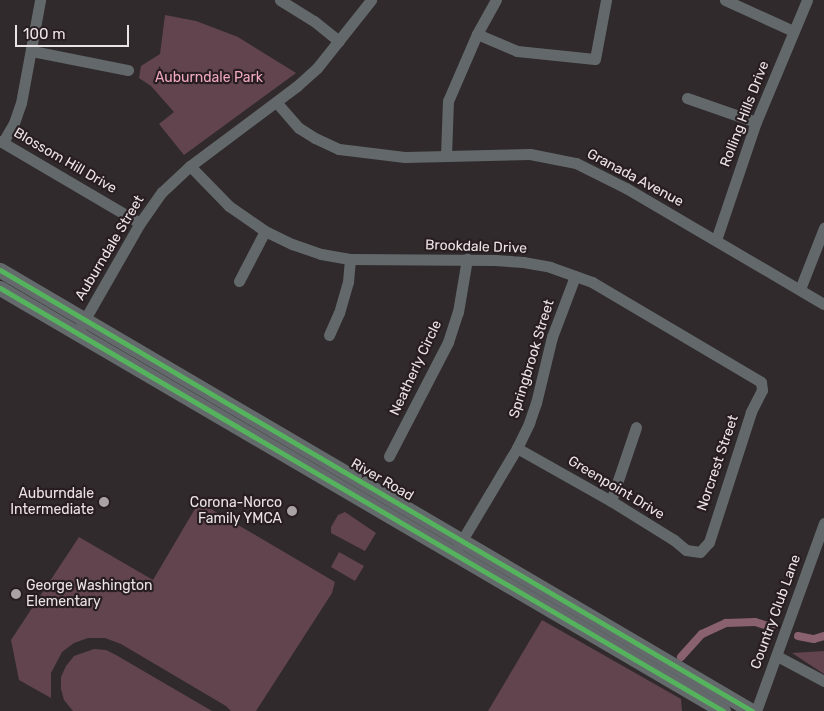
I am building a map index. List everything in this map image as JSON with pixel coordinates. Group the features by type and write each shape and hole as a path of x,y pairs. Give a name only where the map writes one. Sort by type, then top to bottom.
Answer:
{"main road":[{"name":"River Road","path":"0,270 80,326"},
{"name":"River Road","path":"0,288 80,326 458,546 752,711"},
{"name":"River Road","path":"458,546 723,711"}],"street":[{"path":"1,142 14,123 21,103 32,52 40,0"},
{"path":"280,0 314,21 339,42"},
{"name":"Auburndale Street","path":"80,326 140,223 162,192 190,166 277,103 317,68 370,0"},
{"path":"446,155 448,101 477,34 496,0"},
{"path":"477,34 517,51 595,59 606,0"},
{"path":"725,0 793,31"},
{"name":"Rolling Hills Drive","path":"716,240 756,122 807,0"},
{"path":"32,52 128,70"},
{"path":"687,98 756,122"},
{"name":"Granada Avenue","path":"277,103 299,128 339,149 405,157 530,154 576,163 626,188 800,288 824,304"},
{"name":"Blossom Hill Drive","path":"1,142 140,223"},
{"name":"Brookdale Drive","path":"190,166 229,206 265,231 292,244 321,254 350,259 467,259 523,262 575,276 592,282 761,382"},
{"path":"800,288 824,228"},
{"path":"239,281 265,231"},
{"path":"329,335 339,313 346,290 350,259"},
{"name":"Neatherly Circle","path":"389,456 448,342 458,312 467,259"},
{"name":"Springbrook Street","path":"458,546 517,448 536,403 552,337 575,276"},
{"name":"Norcrest Street","path":"700,552 708,542 751,412 762,390 761,382"},
{"path":"611,501 636,427"},
{"name":"Greenpoint Drive","path":"517,448 611,501 674,540 686,550 700,552"},
{"name":"Country Club Lane","path":"756,711 824,523"},
{"path":"777,656 824,681"}],"green space":[{"name":"Auburndale Park","path":"165,15 196,21 238,37 296,73 184,155 159,124 174,112 151,86 139,78 141,66 160,54"},
{"path":"199,502 335,582 332,593 256,711 231,711 226,706 121,644 105,638 88,638 74,643 62,652 51,673 51,698 19,680 11,640 79,537 153,580"},
{"path":"345,512 376,533 365,551 331,533 331,527 338,515"},
{"path":"339,552 364,566 355,581 331,567"},
{"path":"542,620 681,699 682,711 488,711"},
{"path":"94,649 106,650 116,655 212,711 73,711 64,700 61,689 61,677 66,666 74,656"},
{"path":"824,651 824,674 792,653"}],"waterway":[{"path":"681,657 702,634 726,623 755,622 771,627"},
{"path":"798,636 814,639 824,636"}],"cycle path":[{"path":"0,270 752,711"},
{"path":"0,288 723,711"}],"place":[{"name":"Auburndale Intermediate","path":"104,502"},
{"name":"Corona-Norco Family YMCA","path":"292,511"},
{"name":"George Washington Elementary","path":"16,594"}]}
